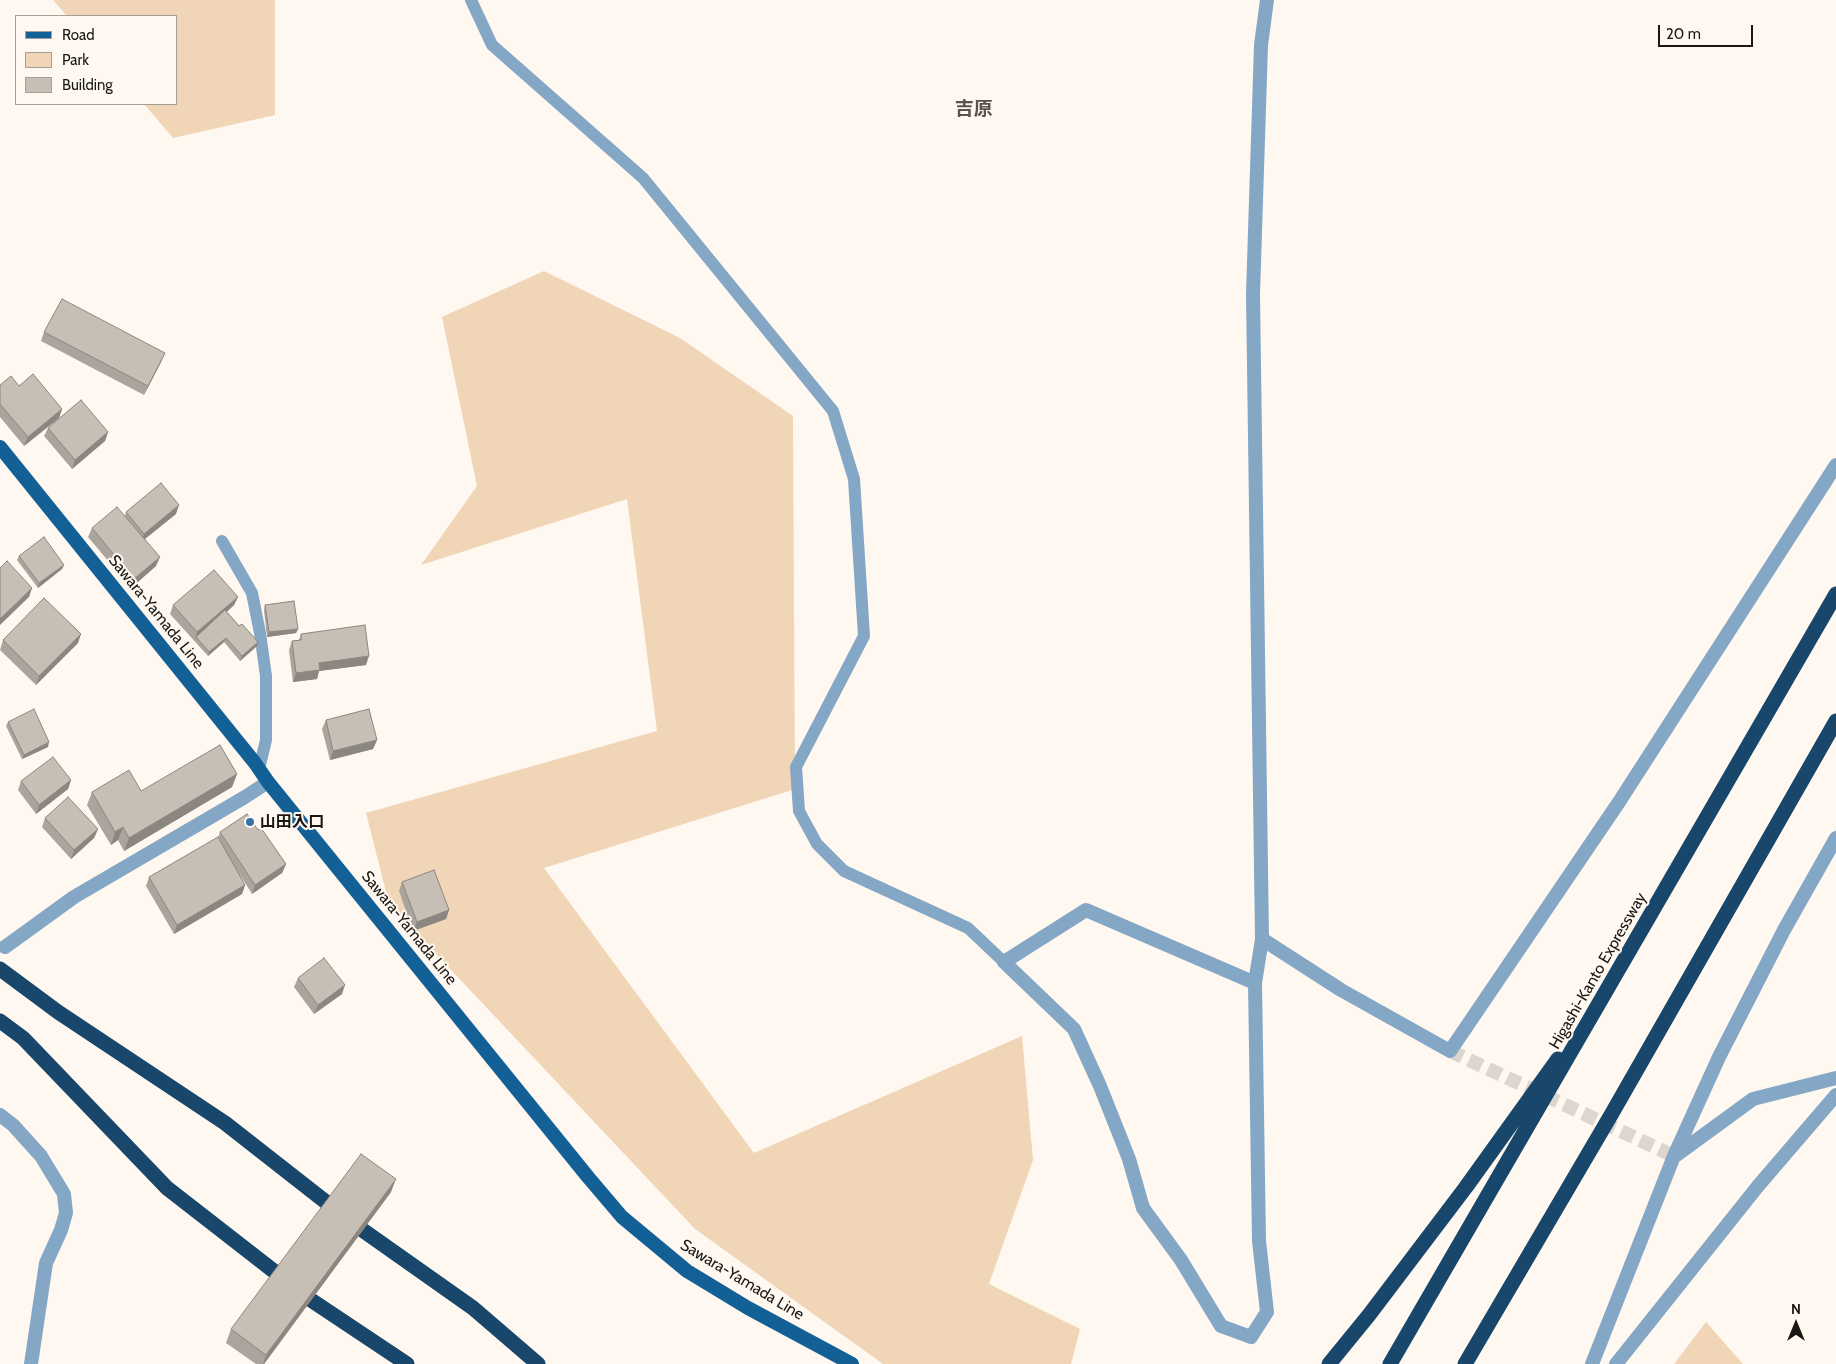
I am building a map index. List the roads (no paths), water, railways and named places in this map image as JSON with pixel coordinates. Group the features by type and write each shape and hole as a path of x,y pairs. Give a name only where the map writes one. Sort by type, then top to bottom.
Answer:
{"highway":[{"name":"Higashi-Kanto Expressway","path":"1390,1364 1836,594"},
{"path":"1465,1364 1611,1115 1836,721"},
{"path":"0,970 58,1012 225,1123 354,1224 473,1308 538,1364"},
{"path":"1329,1364 1369,1315 1466,1187 1609,987"},
{"path":"0,1021 22,1038 167,1188 311,1300 407,1364"}],"main road":[{"name":"Sawara-Yamada Line","path":"0,446 268,782 622,1217 687,1271 748,1308 852,1364"}],"street":[{"path":"1255,984 1086,910 1004,962 1074,1029 1100,1086 1129,1159 1143,1208 1181,1260 1221,1326 1251,1337 1267,1312 1259,1241 1255,984 1262,939 1253,294 1261,45 1267,0"},
{"path":"1262,939 1341,990 1450,1051 1619,802 1836,465"},
{"path":"5,947 74,897 268,782"},
{"path":"1592,1364 1674,1156 1719,1058 1784,930 1836,838"},
{"path":"1674,1156 1753,1099 1836,1078"},
{"path":"1616,1364 1758,1186 1836,1096"},
{"path":"0,1115 13,1125 41,1156 64,1194 66,1213 61,1230 46,1263 31,1364"}],"lane":[{"path":"471,0 492,45 642,178 833,411 854,479 864,636 796,767 799,811 817,844 844,871 968,928 1004,962"},
{"path":"222,541 252,593 260,633 266,676 266,740 259,769"}],"tunnel":[{"path":"1450,1051 1674,1156"}],"place":[{"name":"山田入口","path":"250,822"}],"district":[{"name":"吉原","path":"974,109"}]}
